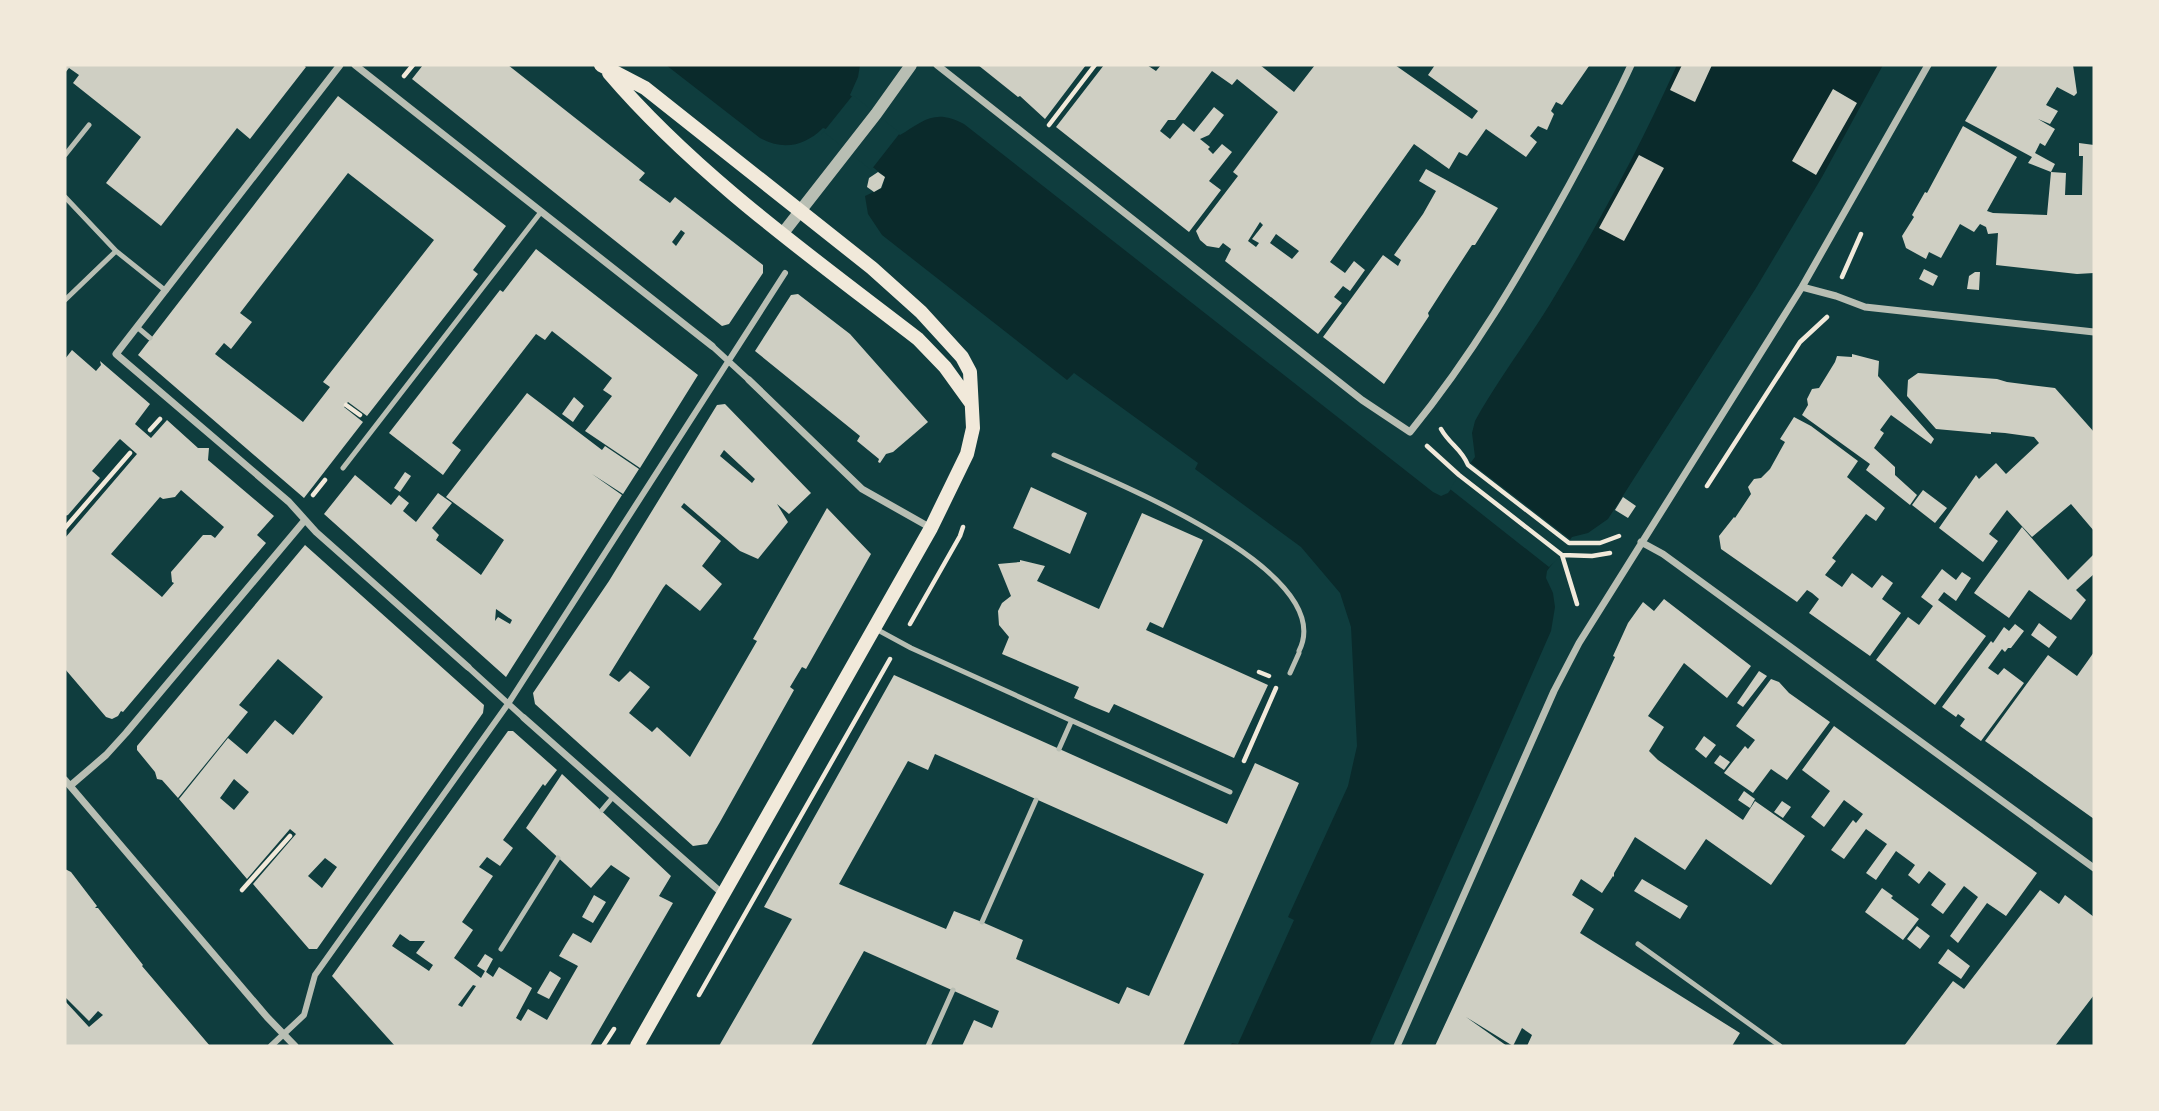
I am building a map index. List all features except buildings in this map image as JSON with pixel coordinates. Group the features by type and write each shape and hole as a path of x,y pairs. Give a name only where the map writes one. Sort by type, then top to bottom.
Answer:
{"main road":[{"path":"601,65 645,88 883,277 943,334 962,357 970,372 973,428 962,466 931,528 637,1046"},
{"path":"601,65 633,102 697,163 918,340 945,367 971,403"}],"street":[{"path":"340,65 116,354 289,502 305,520 508,704 724,895"},
{"path":"355,65 729,360 862,489 931,528"},
{"path":"783,233 911,65"},
{"path":"937,65 1362,400 1410,432 1450,381 1497,312 1631,65"},
{"path":"1397,1046 1554,691 1580,643 1802,286 1928,65"},
{"path":"271,1046 304,1015 315,975 508,704 785,274"},
{"path":"1802,286 1865,307 2094,332"},
{"path":"295,1046 68,783 106,755 305,520"},
{"path":"1642,542 1663,554 2094,868"}],"lane":[{"path":"65,156 89,125"},
{"path":"65,197 116,251 166,291"},
{"path":"343,468 541,212"},
{"path":"65,300 116,251"},
{"path":"137,327 150,338"},
{"path":"1054,455 1211,529 1250,558 1293,597 1302,615 1305,639 1290,673"},
{"path":"876,629 1071,722 1230,792"},
{"path":"1059,749 1071,722"},
{"path":"602,810 613,797"},
{"path":"982,922 1036,800"},
{"path":"501,949 558,858"},
{"path":"1638,944 1780,1046"},
{"path":"928,1046 953,990"}],"path":[{"path":"1035,142 1095,65"},
{"path":"346,405 359,415"},
{"path":"1410,432 1459,475 1562,555 1578,609 1580,643"},
{"path":"65,528 130,453"},
{"path":"1468,465 1569,543 1600,543 1627,533 1642,542"},
{"path":"305,520 309,501 325,480 343,468"},
{"path":"696,1000 960,536"},
{"path":"1562,555 1603,554 1642,542"},
{"path":"1259,672 1269,676"},
{"path":"1244,761 1280,681"},
{"path":"242,890 290,836"}],"water":[{"path":"666,65 860,65 850,95 900,135 930,118 945,117 964,124 1441,496 1448,493 1475,457 1472,433 1475,421 1584,246 1633,156 1677,65 1883,65 1822,177 1756,288 1608,519 1588,533 1572,537 1547,571 1546,578 1553,593 1555,607 1551,631 1369,1046 1230,1046 1232,1043 1238,1044 1294,920 1288,917 1348,786 1357,746 1351,627 1340,593 1301,547 1195,469 1198,463 1074,373 1067,380 882,235 868,214 865,196 882,188 885,177 826,129 823,128 809,139 793,145 769,142 760,138"}],"pier":[{"path":"853,95 900,133 871,170 824,132 821,135"},
{"path":"1471,463 1571,540 1562,555 1549,567 1450,489"}]}
